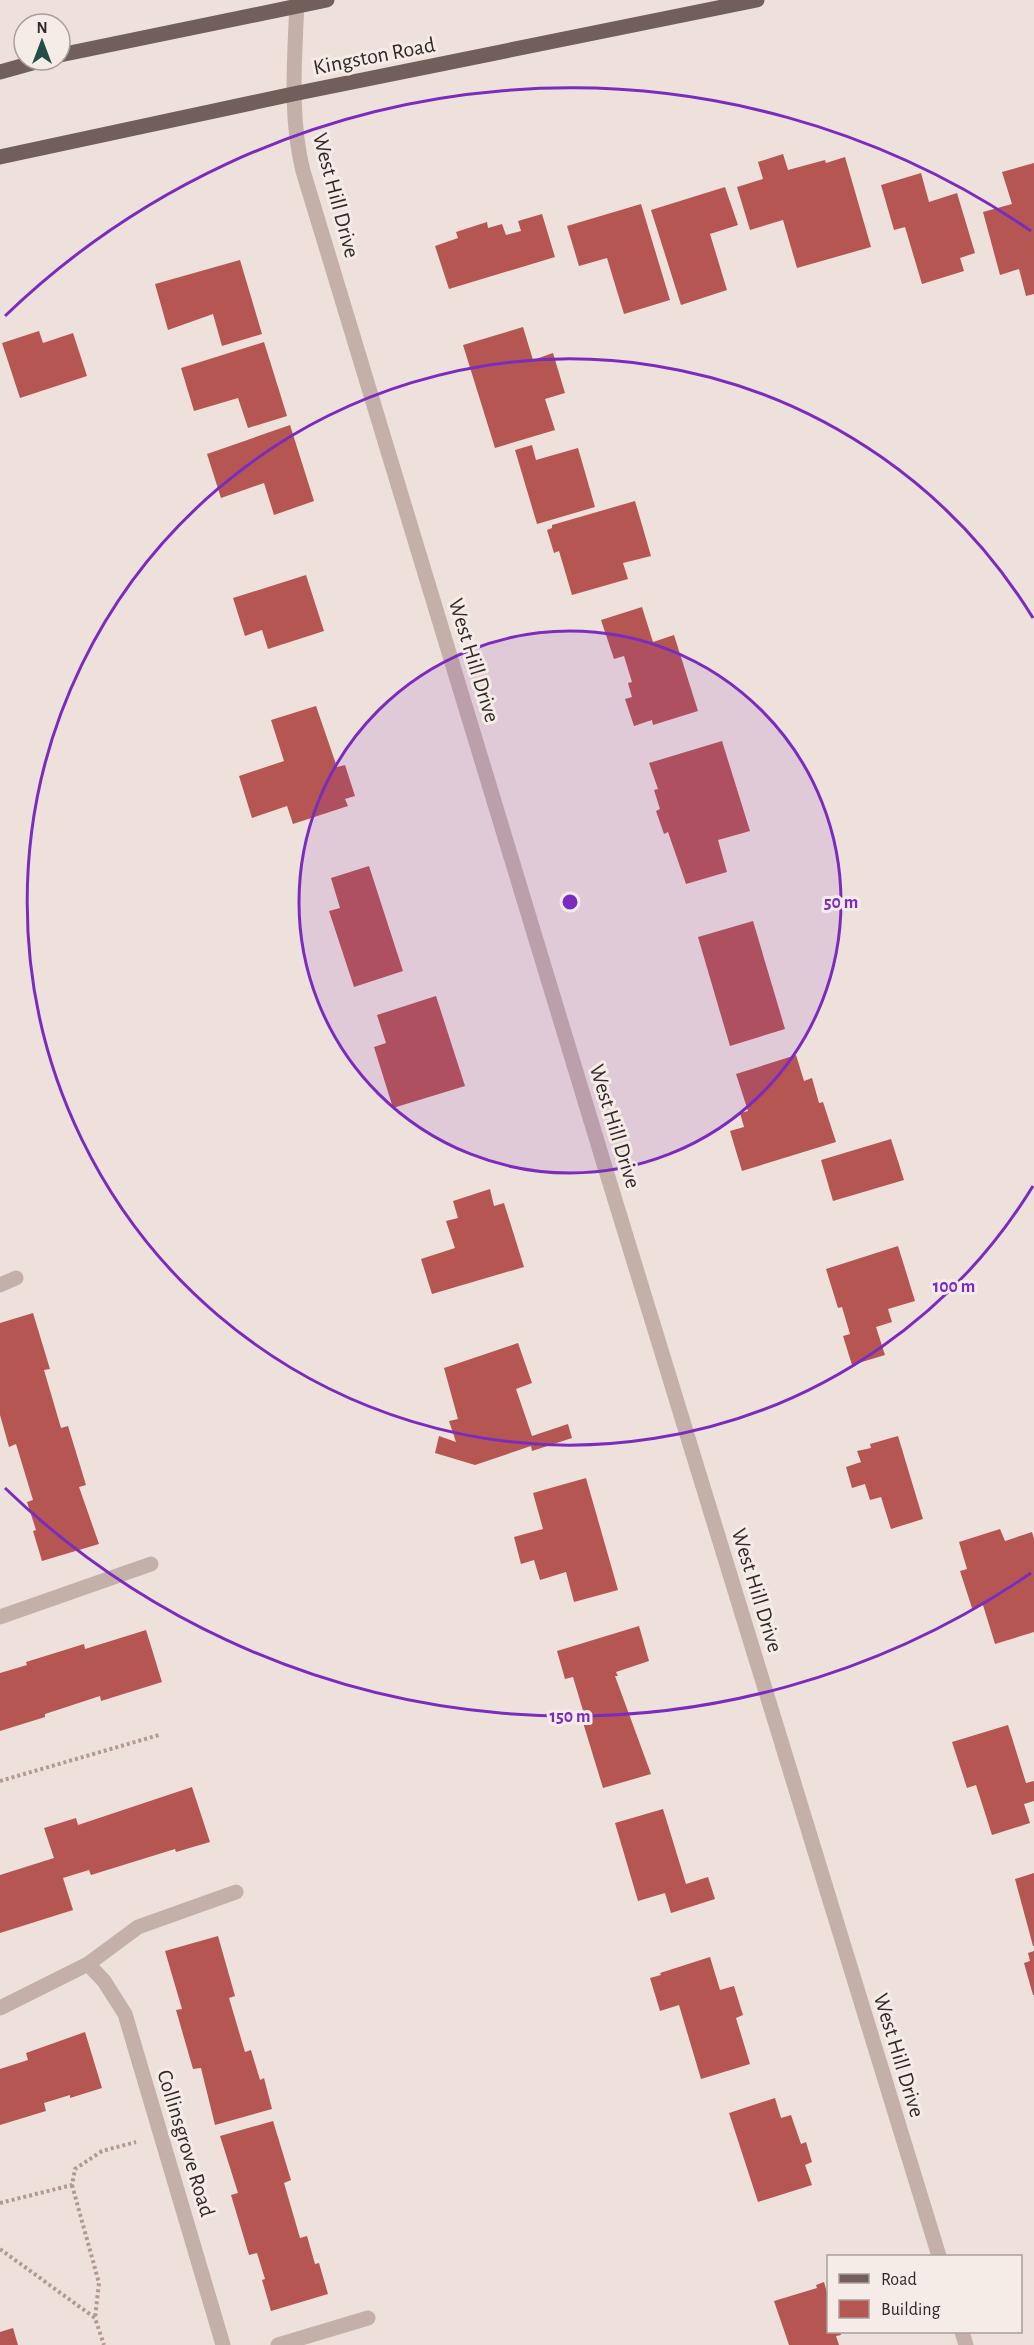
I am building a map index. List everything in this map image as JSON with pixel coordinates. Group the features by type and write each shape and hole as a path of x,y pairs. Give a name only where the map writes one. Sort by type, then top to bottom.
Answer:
{"main road":[{"path":"72,52 297,3 327,0"},
{"name":"Kingston Road","path":"0,157 293,94 757,0"}],"street":[{"name":"West Hill Drive","path":"297,3 293,94 303,171 607,1175 939,2255"},
{"path":"0,1285 16,1278"},
{"path":"1,1612 151,1564"},
{"path":"0,2008 88,1964 138,1927 236,1892"},
{"name":"Collinsgrove Road","path":"88,1964 104,1981 125,2014 224,2345"},
{"path":"278,2345 368,2318"}],"path":[{"path":"0,1781 159,1735"},
{"path":"104,2345 95,2318 99,2283 72,2185 75,2169 102,2151 161,2135"},
{"path":"0,2203 72,2185"},
{"path":"0,2249 95,2318"}],"building":[{"path":"783,154 788,170 845,157 871,247 797,268 783,220 750,230 737,187 763,179 758,162"},
{"path":"1034,163 1034,294 1026,296 1019,269 1000,275 983,212 1012,204 1002,172"},
{"path":"921,173 929,202 957,193 975,253 960,258 964,271 922,284 905,227 894,230 881,185"},
{"path":"725,187 738,225 710,234 727,290 681,305 651,210"},
{"path":"641,204 670,300 624,314 607,258 579,266 567,226"},
{"path":"542,214 555,257 449,289 435,246 458,238 456,232 487,222 488,228 502,224 506,235 521,231 518,221"},
{"path":"240,260 262,334 222,346 213,314 168,330 155,284"},
{"path":"523,327 533,360 553,353 565,393 545,399 555,430 495,448 463,345"},
{"path":"39,331 43,343 73,333 87,376 20,398 2,343"},
{"path":"264,342 287,416 248,428 238,398 194,411 181,368"},
{"path":"290,425 314,501 274,515 264,483 221,498 207,454"},
{"path":"532,445 536,460 578,448 595,507 537,524 515,450"},
{"path":"635,501 651,556 623,563 628,579 572,595 559,551 554,553 547,530 552,528 552,525"},
{"path":"306,575 324,631 268,649 262,630 245,636 233,598"},
{"path":"642,607 653,642 674,635 698,711 653,725 652,720 634,726 625,699 632,697 628,683 632,682 624,656 614,659 601,620"},
{"path":"316,706 337,767 345,765 355,796 345,799 348,806 293,824 287,806 252,818 239,776 284,761 271,720"},
{"path":"722,741 750,831 718,840 727,872 686,884 668,832 664,834 656,811 660,809 654,790 658,789 649,763"},
{"path":"369,866 403,971 354,987 329,911 340,908 331,878"},
{"path":"753,921 785,1029 730,1046 698,937"},
{"path":"436,996 465,1086 393,1108 374,1047 386,1043 377,1015"},
{"path":"796,1055 804,1081 812,1078 819,1103 823,1102 836,1142 742,1171 730,1131 744,1127 740,1113 748,1111 736,1074"},
{"path":"891,1139 904,1180 833,1201 821,1160"},
{"path":"490,1189 494,1206 504,1203 524,1267 432,1294 421,1259 455,1248 446,1221 458,1218 453,1201"},
{"path":"898,1246 915,1301 888,1309 892,1322 876,1327 885,1355 852,1365 843,1336 850,1334 842,1307 838,1308 826,1269"},
{"path":"33,1313 50,1369 44,1370 61,1428 68,1426 86,1485 79,1487 99,1544 42,1561 33,1531 36,1530 27,1502 33,1500 16,1444 9,1447 0,1415 0,1323"},
{"path":"518,1343 532,1383 516,1389 532,1436 568,1424 572,1438 532,1451 531,1446 475,1465 435,1453 439,1436 456,1442 449,1421 458,1419 444,1368"},
{"path":"898,1436 923,1519 891,1529 881,1497 870,1500 865,1484 852,1488 846,1467 861,1462 857,1451 871,1448 870,1444"},
{"path":"586,1478 618,1590 574,1602 566,1572 540,1580 534,1560 521,1564 514,1537 543,1529 533,1493"},
{"path":"1000,1529 1005,1541 1032,1532 1034,1539 1034,1632 995,1644 983,1605 972,1608 960,1571 967,1569 959,1542"},
{"path":"639,1626 649,1661 616,1672 618,1676 615,1676 651,1774 603,1788 581,1716 584,1714 573,1677 565,1679 557,1651"},
{"path":"146,1630 162,1682 101,1701 100,1696 0,1731 0,1673 27,1665 26,1662 84,1644 85,1649"},
{"path":"1008,1725 1026,1783 1034,1781 1034,1801 1024,1804 1030,1823 992,1835 976,1785 967,1788 952,1742"},
{"path":"192,1787 210,1842 176,1852 175,1849 91,1875 89,1870 63,1878 73,1910 0,1933 0,1875 54,1858 44,1828 76,1818 78,1825"},
{"path":"663,1809 686,1884 708,1877 715,1899 671,1913 665,1893 638,1901 615,1823"},
{"path":"1034,1873 1034,1946 1033,1946 1015,1879"},
{"path":"218,1936 235,1996 229,1998 245,2052 251,2050 260,2080 264,2078 272,2109 215,2125 201,2068 193,2069 176,2010 182,2009 165,1951"},
{"path":"1034,1951 1033,1995 1024,1963 1030,1961 1028,1953"},
{"path":"710,1957 720,1990 734,1986 743,2015 736,2018 750,2064 701,2079 679,2005 660,2011 650,1978"},
{"path":"85,2032 102,2088 44,2103 46,2111 0,2125 0,2069 28,2060 26,2053"},
{"path":"775,2098 781,2118 791,2115 801,2144 806,2142 812,2162 805,2165 812,2185 758,2202 729,2113"},
{"path":"273,2121 291,2180 284,2183 300,2238 307,2236 315,2264 319,2263 328,2294 271,2311 257,2253 249,2255 231,2195 238,2193 220,2136"},
{"path":"824,2282 827,2292 827,2333 840,2333 841,2335 836,2336 839,2345 789,2345 774,2301 817,2288 816,2285"},
{"path":"13,2328 18,2345 0,2345 0,2332"}]}
